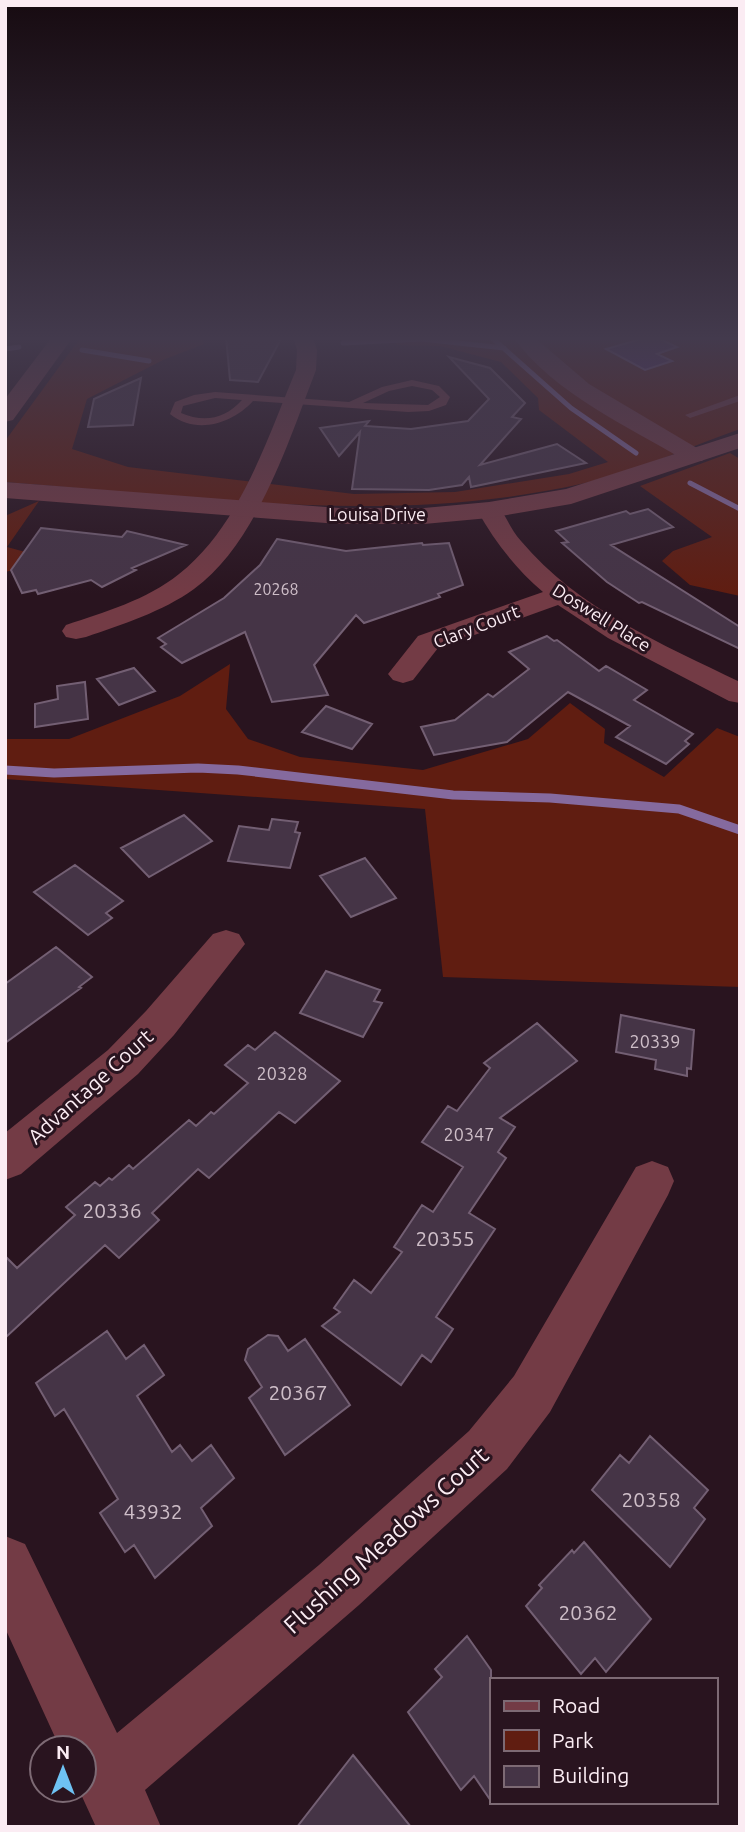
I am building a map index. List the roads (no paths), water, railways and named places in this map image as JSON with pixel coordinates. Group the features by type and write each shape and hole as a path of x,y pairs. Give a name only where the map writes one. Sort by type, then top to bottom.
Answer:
{"street":[{"path":"76,631 150,603 189,580 219,551 244,508 283,422"},
{"path":"639,422 694,456"},
{"name":"Louisa Drive","path":"5,490 352,516 424,516 489,510 571,496 740,440"},
{"name":"Doswell Place","path":"489,510 510,544 561,595 625,635 740,694"},
{"name":"Clary Court","path":"403,674 428,642 561,595"},
{"name":"Advantage Court","path":"5,1160 123,1062 160,1023 226,944"},
{"name":"Flushing Meadows Court","path":"118,1804 349,1576 488,1450 532,1394 652,1181"},
{"path":"5,1564 118,1804"}],"waterway":[{"path":"592,422 636,453"},
{"path":"690,483 740,509"},
{"path":"5,770 54,773 198,768 238,770 453,795 550,798 679,809 740,830"}]}
